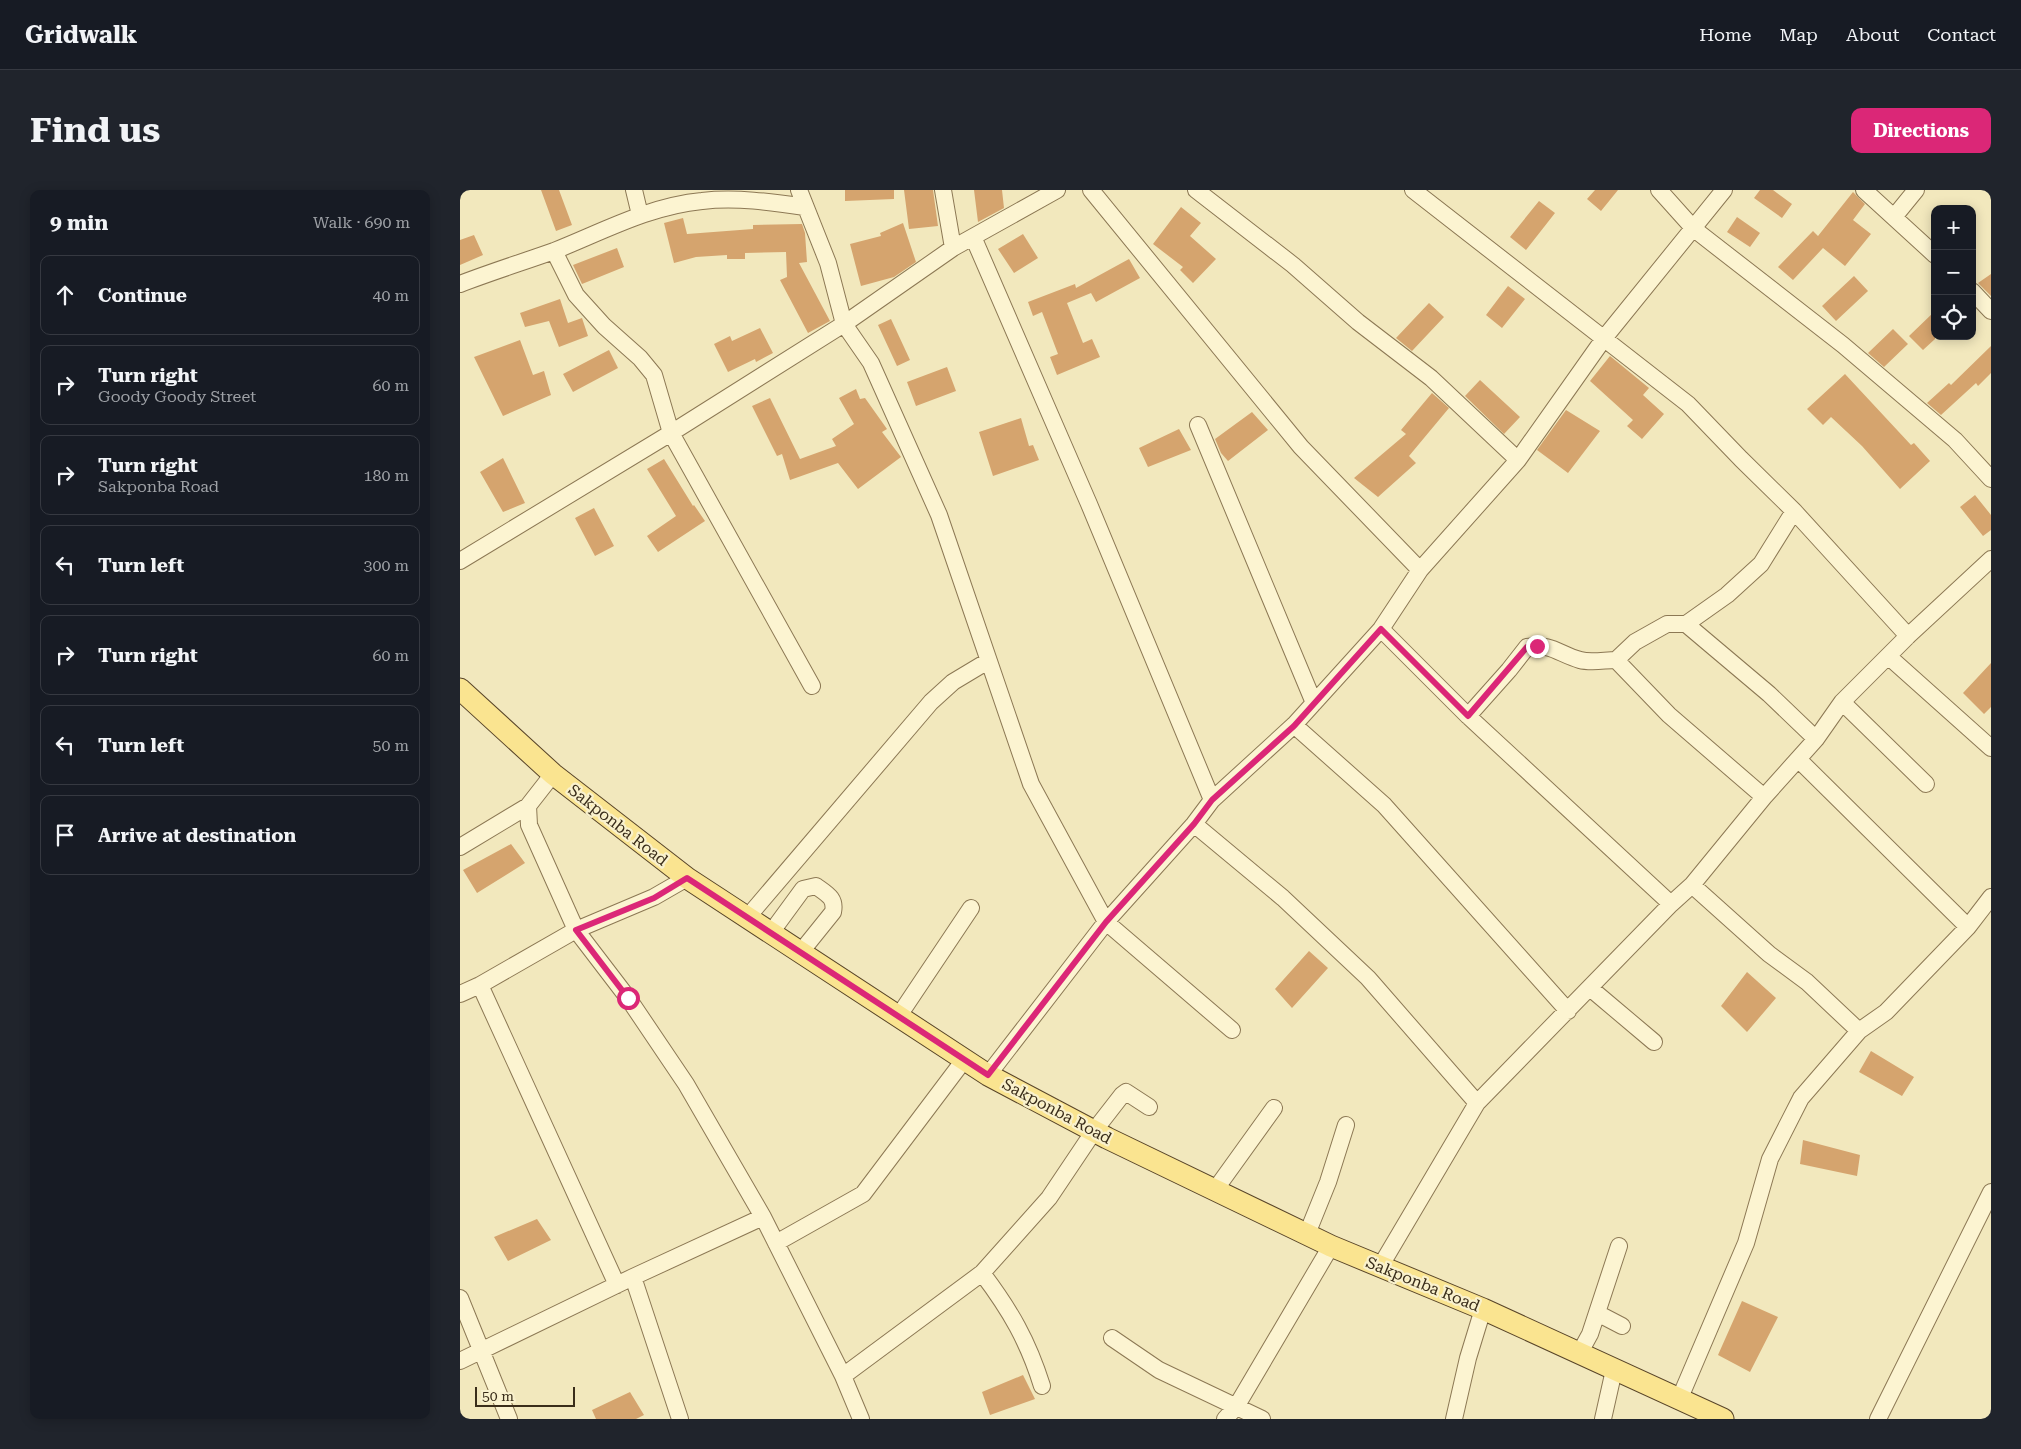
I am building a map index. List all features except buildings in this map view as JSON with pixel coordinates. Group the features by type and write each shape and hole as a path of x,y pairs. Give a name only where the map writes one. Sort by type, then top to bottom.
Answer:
{"main road":[{"name":"Sakponba Road","path":"460,689 554,774 687,878 746,919 988,1075 1094,1131 1331,1246 1483,1309 1723,1419"}],"street":[{"path":"634,190 640,215"},
{"path":"800,190 828,263 844,324 871,363 938,515 1031,784 1106,922 1232,1030"},
{"path":"943,190 953,248"},
{"path":"1091,190 1301,447 1420,570"},
{"path":"1196,190 1293,265 1358,322 1431,378 1518,460"},
{"path":"1414,190 1605,337 1688,404 1794,511 1908,636"},
{"path":"1659,190 1694,229 1844,345 1955,440 1991,479"},
{"path":"988,1075 1106,922 1194,824 1212,800 1294,726 1381,629 1420,570 1518,460 1605,337 1724,190"},
{"path":"1864,190 1931,251"},
{"path":"1894,217 1916,190"},
{"path":"460,561 671,433 844,324 953,248 974,238 1053,191"},
{"path":"460,284 554,251 640,215 703,200 758,200 805,206"},
{"path":"974,238 1089,504 1212,800"},
{"path":"554,251 576,295 604,326 640,358 654,375 671,433 812,686"},
{"path":"1976,295 1991,311"},
{"path":"1198,425 1314,703"},
{"path":"1468,716 1527,647 1552,647 1581,660 1616,660 1635,642 1667,624 1686,624 1727,595 1761,564 1794,511"},
{"path":"1380,1266 1477,1103 1671,904 1692,886 1764,797 1816,739 1842,702 1908,636 1991,559"},
{"path":"1686,624 1769,694 1816,739"},
{"path":"1381,629 1468,716 1671,904"},
{"path":"1888,656 1991,748"},
{"path":"1616,660 1669,715 1764,797"},
{"path":"746,919 931,702 953,682 988,661"},
{"path":"1842,702 1926,784"},
{"path":"1294,726 1384,805 1568,1011"},
{"path":"1798,759 1968,927"},
{"path":"460,847 528,806 554,774"},
{"path":"528,806 529,825 576,930 628,998 686,1084 763,1218 843,1376 861,1419"},
{"path":"1194,824 1283,898 1368,978 1477,1103"},
{"path":"460,994 480,985 576,930 654,898 687,878"},
{"path":"770,934 803,889 816,886 832,898 833,912 800,953"},
{"path":"1692,886 1769,954 1807,982 1859,1031"},
{"path":"1679,1400 1746,1243 1770,1159 1801,1098 1859,1031 1886,1012 1968,927 1991,897"},
{"path":"898,1017 971,908"},
{"path":"480,985 617,1285"},
{"path":"1590,988 1654,1042"},
{"path":"776,1243 864,1194 964,1060"},
{"path":"843,1376 982,1273 1049,1198 1094,1131 1126,1092 1149,1107"},
{"path":"1216,1190 1274,1108"},
{"path":"1307,1234 1328,1182 1346,1124"},
{"path":"1878,1419 1991,1192"},
{"path":"460,1361 633,1277 763,1218"},
{"path":"1231,1413 1331,1246"},
{"path":"1579,1354 1590,1334 1619,1246"},
{"path":"982,1273 1018,1325 1032,1352 1042,1386"},
{"path":"633,1277 680,1419"},
{"path":"460,1298 509,1419"},
{"path":"1454,1419 1468,1358 1483,1309"},
{"path":"1596,1313 1622,1326"},
{"path":"1112,1338 1231,1413 1262,1419"},
{"path":"1603,1419 1614,1370"}],"route":[{"path":"628,998 576,930 654,898 687,878 746,919 988,1075 1106,922 1194,824 1212,800 1294,726 1381,629 1468,716 1490,694 1527,647 1537,646"}]}
